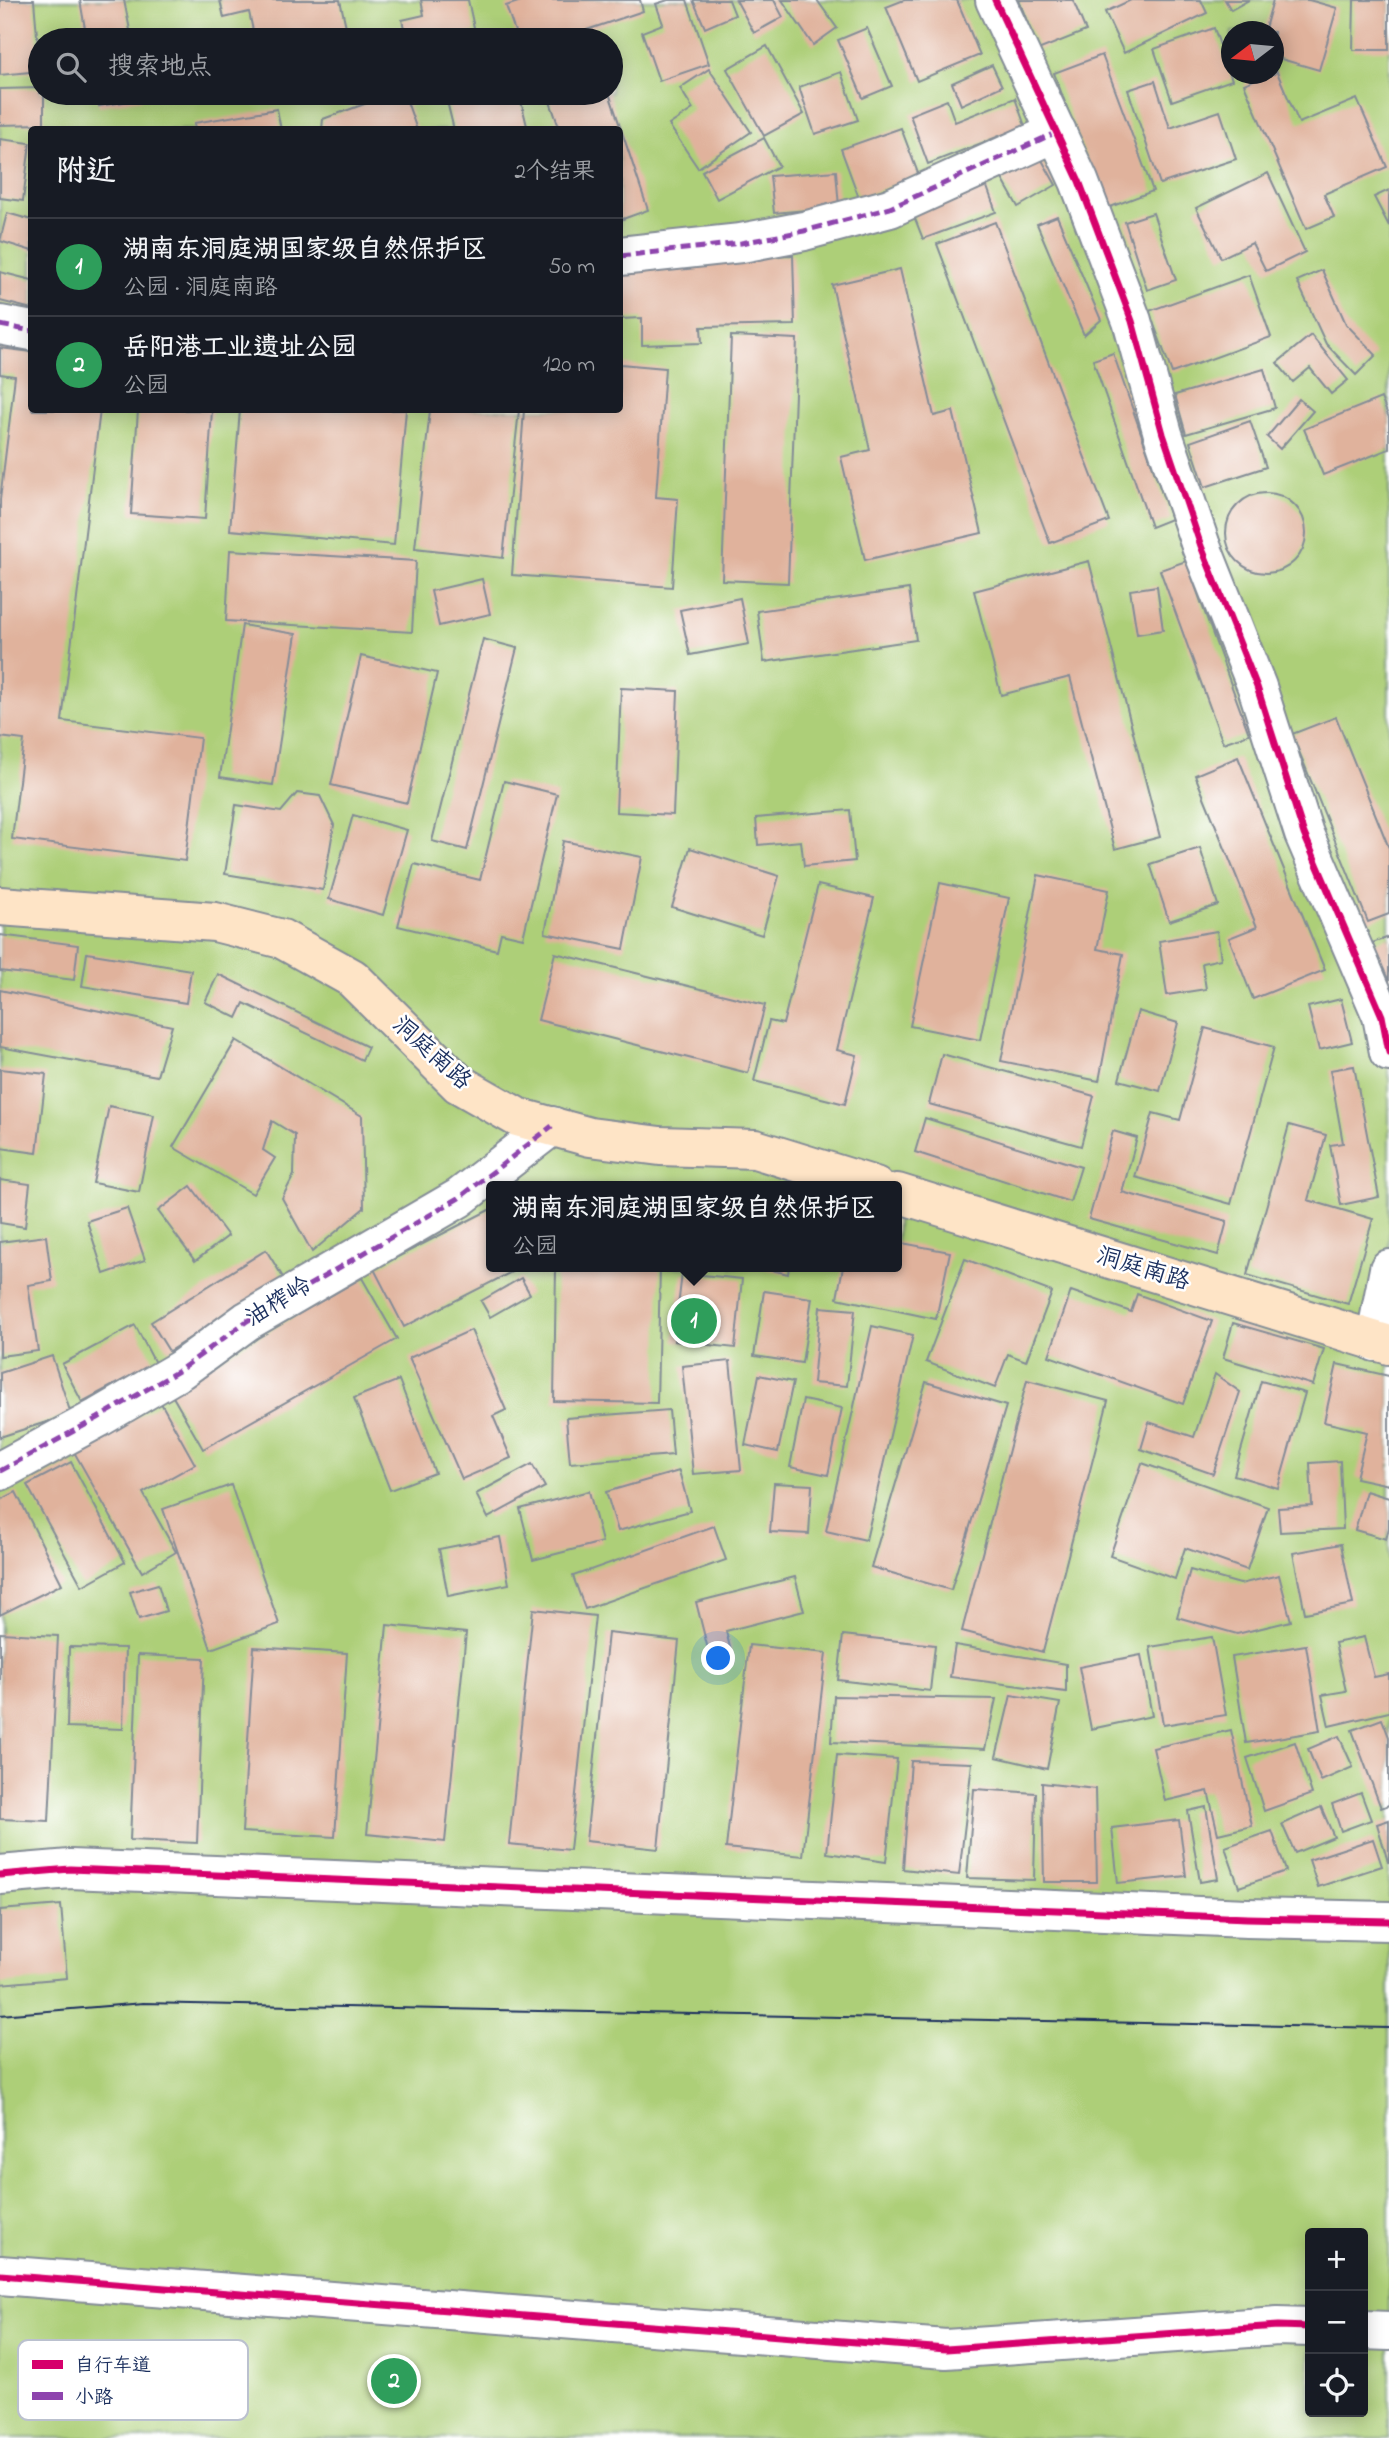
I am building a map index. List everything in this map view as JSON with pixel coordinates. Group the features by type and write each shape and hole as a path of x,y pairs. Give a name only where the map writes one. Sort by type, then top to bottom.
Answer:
{"main road":[{"name":"洞庭南路","path":"0,906 215,922 282,939 352,978 458,1084 517,1117 590,1137 660,1146 755,1149 859,1181"},
{"name":"洞庭南路","path":"902,1195 1382,1343"}],"street":[{"path":"995,0 1079,181 1132,321 1163,434 1201,547 1257,687 1304,834 1382,1016 1389,1052"},
{"path":"623,256 741,243 804,231 890,208 1057,132"},
{"path":"0,325 28,330"},
{"name":"油榨岭","path":"0,1471 180,1370 247,1321 459,1198 552,1126"},
{"path":"1382,1343 1389,1269"},
{"path":"0,1875 70,1869 1233,1917 1389,1921"},
{"path":"0,2275 946,2349 1278,2326 1305,2327"},
{"path":"1368,2330 1389,2331"}],"green space":[{"path":"0,0 1389,0 1389,2438 0,2438"}],"building":[{"path":"0,0 34,0 36,28 28,28 28,72 0,75"},
{"path":"80,0 124,0 130,28 85,28"},
{"path":"220,0 340,0 346,28 252,28 249,12 224,18"},
{"path":"421,0 468,0 474,28 404,28 402,20 424,15"},
{"path":"524,0 640,0 643,11 593,28 514,28 506,6"},
{"path":"668,0 687,0 709,64 659,81 642,32 663,24 656,4"},
{"path":"693,0 729,0 735,15 705,28"},
{"path":"736,0 774,0 783,17 754,33"},
{"path":"782,0 817,0 837,28 813,45"},
{"path":"904,0 957,0 980,55 917,81 886,7"},
{"path":"1019,0 1073,0 1086,31 1038,50"},
{"path":"1131,0 1201,0 1207,13 1124,53 1105,12"},
{"path":"1225,0 1249,0 1231,10"},
{"path":"1273,0 1309,0 1337,8 1319,70 1284,60 1284,21 1267,21"},
{"path":"1354,0 1389,0 1389,50 1353,50"},
{"path":"867,28 892,86 863,98 838,40"},
{"path":"1214,28 1221,48 1221,84 1172,101 1154,49"},
{"path":"767,46 804,114 764,136 727,69"},
{"path":"1102,55 1153,191 1105,209 1054,73"},
{"path":"992,65 1002,86 961,105 952,83"},
{"path":"709,69 751,132 698,168 669,125 693,109 680,88"},
{"path":"841,72 858,120 815,134 799,87"},
{"path":"1155,81 1170,128 1220,111 1236,159 1160,184 1128,90"},
{"path":"1244,84 1282,84 1299,123 1357,99 1387,167 1324,194 1334,217 1306,229"},
{"path":"28,88 28,105 44,105 44,124 0,125 0,89"},
{"path":"1015,98 1025,126 928,164 910,115 947,100 955,122"},
{"path":"362,105 408,105 416,126 322,126 323,119"},
{"path":"448,105 522,105 527,126 453,126"},
{"path":"551,105 613,105 620,126 559,126"},
{"path":"277,109 280,126 194,126 194,123"},
{"path":"901,128 919,176 859,198 841,149"},
{"path":"623,135 648,210 623,219"},
{"path":"764,138 779,166 717,199 702,171"},
{"path":"0,139 28,143 23,201 0,198"},
{"path":"1038,153 1056,185 1018,207 1000,175"},
{"path":"836,171 839,207 774,213 770,176"},
{"path":"1268,173 1305,252 1266,271 1252,243 1221,258 1196,208"},
{"path":"986,184 996,212 923,239 912,211"},
{"path":"1389,190 1389,226 1374,197"},
{"path":"7,213 28,219 28,250 0,241"},
{"path":"1153,213 1176,280 1147,290 1125,222"},
{"path":"1057,216 1101,320 1084,335 1037,224"},
{"path":"995,222 1109,521 1050,543 937,244"},
{"path":"793,255 795,325 701,327 702,343 642,345 642,318 623,319 623,260"},
{"path":"900,269 934,416 953,411 982,533 865,560 841,457 870,450 832,285"},
{"path":"1322,270 1346,324 1376,355 1356,375 1326,344 1297,281"},
{"path":"0,272 28,279 28,308 0,301"},
{"path":"1249,275 1271,337 1172,373 1149,311"},
{"path":"1311,335 1348,380 1331,394 1310,368 1293,382 1277,363"},
{"path":"731,336 797,339 788,583 722,580"},
{"path":"0,348 28,352 28,413 100,413 62,721 200,738 185,861 12,839 24,740 0,737 0,500 15,376 0,374"},
{"path":"1113,353 1171,519 1151,527 1093,360"},
{"path":"623,364 665,368 656,497 678,499 672,587 512,575 524,413 623,413"},
{"path":"1264,369 1275,408 1186,434 1175,395"},
{"path":"1381,398 1389,418 1389,449 1323,475 1304,429"},
{"path":"1299,399 1313,411 1280,449 1267,437"},
{"path":"138,413 212,413 205,519 131,514"},
{"path":"240,413 406,413 394,545 230,530"},
{"path":"430,413 519,413 503,558 415,548"},
{"path":"1250,421 1266,467 1205,487 1190,442"},
{"path":"1266,493 1281,496 1294,505 1303,518 1306,533 1303,548 1294,561 1281,570 1266,573 1251,570 1238,561 1229,548 1226,533 1229,518 1238,505 1251,496"},
{"path":"230,550 416,561 412,632 226,621"},
{"path":"1089,561 1160,837 1115,849 1070,677 1001,695 974,591"},
{"path":"1186,561 1249,734 1223,743 1160,570"},
{"path":"482,579 490,614 439,626 431,591"},
{"path":"1157,586 1163,630 1137,634 1130,590"},
{"path":"909,589 916,640 764,662 757,611"},
{"path":"740,598 749,644 690,655 680,610"},
{"path":"242,625 296,634 273,785 220,777"},
{"path":"483,639 517,648 467,850 432,841"},
{"path":"361,656 437,673 407,803 331,785"},
{"path":"621,688 678,691 673,815 616,812"},
{"path":"1336,717 1389,848 1389,914 1368,922 1292,734"},
{"path":"1238,757 1325,970 1253,999 1229,938 1257,927 1195,775"},
{"path":"504,781 557,794 523,938 501,933 497,950 398,926 414,864 480,880"},
{"path":"297,793 320,796 334,825 323,890 225,874 236,805 281,812"},
{"path":"850,810 855,861 804,866 801,841 758,845 756,818"},
{"path":"353,815 407,830 383,915 329,899"},
{"path":"563,841 642,857 624,949 545,933"},
{"path":"690,848 779,876 762,935 672,907"},
{"path":"1200,848 1218,905 1169,921 1150,864"},
{"path":"1038,875 1109,890 1097,949 1123,954 1099,1081 1001,1061"},
{"path":"940,883 1009,898 980,1040 910,1026"},
{"path":"818,885 874,898 837,1050 857,1055 845,1104 754,1081 769,1021 783,1024"},
{"path":"1217,931 1221,959 1202,963 1206,989 1167,995 1159,941"},
{"path":"0,935 78,945 74,980 0,971"},
{"path":"1389,937 1389,987 1372,943"},
{"path":"87,953 191,970 186,1003 82,986"},
{"path":"555,953 765,1005 748,1073 538,1020"},
{"path":"218,974 368,1047 362,1060 244,1003 237,1018 205,1002"},
{"path":"0,990 172,1026 157,1076 0,1047"},
{"path":"1341,999 1352,1042 1319,1050 1308,1007"},
{"path":"1138,1011 1178,1023 1160,1091 1119,1080"},
{"path":"1205,1028 1274,1047 1231,1204 1135,1177 1153,1113 1180,1120"},
{"path":"236,1040 362,1116 364,1208 312,1252 282,1198 294,1175 295,1135 272,1121 263,1150 275,1158 253,1194 173,1147"},
{"path":"942,1054 1094,1096 1081,1146 929,1104"},
{"path":"1354,1066 1379,1197 1341,1205 1330,1145 1343,1143 1330,1070"},
{"path":"0,1069 46,1074 37,1153 0,1148"},
{"path":"109,1106 154,1115 139,1192 93,1183"},
{"path":"925,1118 1081,1167 1070,1202 915,1152"},
{"path":"1289,1125 1326,1135 1308,1200 1373,1219 1348,1304 1247,1275"},
{"path":"1113,1131 1137,1138 1122,1192 1227,1221 1218,1255 1089,1219"},
{"path":"0,1180 30,1184 25,1227 0,1223"},
{"path":"191,1186 228,1236 195,1261 158,1211"},
{"path":"127,1208 145,1260 104,1274 87,1221"},
{"path":"486,1212 486,1272 511,1272 404,1327 374,1269"},
{"path":"46,1236 52,1281 28,1285 38,1351 0,1356 0,1242"},
{"path":"902,1243 950,1252 936,1319 837,1298 842,1272 902,1272"},
{"path":"266,1250 284,1279 169,1351 151,1322"},
{"path":"965,1259 1052,1292 1026,1361 1008,1354 995,1388 926,1362"},
{"path":"556,1272 660,1272 657,1403 554,1401"},
{"path":"682,1273 742,1279 735,1348 674,1341"},
{"path":"362,1278 397,1339 203,1449 168,1388"},
{"path":"521,1278 530,1294 490,1317 481,1301"},
{"path":"764,1291 812,1298 802,1363 754,1356"},
{"path":"1071,1291 1131,1312 1137,1294 1212,1321 1183,1404 1049,1356"},
{"path":"820,1307 855,1310 847,1386 813,1383"},
{"path":"1233,1323 1324,1349 1313,1385 1223,1358"},
{"path":"135,1325 155,1363 82,1402 62,1364"},
{"path":"872,1326 913,1335 866,1540 826,1531"},
{"path":"471,1330 506,1410 493,1416 511,1458 462,1479 409,1358"},
{"path":"52,1356 71,1414 0,1437 0,1373"},
{"path":"730,1361 741,1470 693,1474 682,1366"},
{"path":"1337,1364 1389,1376 1389,1485 1356,1478 1367,1432 1324,1422"},
{"path":"1215,1374 1240,1392 1213,1474 1141,1449 1149,1422 1194,1437"},
{"path":"759,1375 793,1382 778,1452 745,1445"},
{"path":"399,1380 435,1473 390,1490 354,1398"},
{"path":"1027,1380 1108,1401 1043,1652 962,1631"},
{"path":"1261,1381 1305,1393 1278,1488 1234,1475"},
{"path":"926,1382 1006,1406 951,1590 871,1567"},
{"path":"803,1400 842,1408 828,1475 790,1467"},
{"path":"161,1403 195,1464 143,1493 176,1552 142,1572 74,1452"},
{"path":"669,1410 673,1455 570,1463 566,1418"},
{"path":"1340,1461 1343,1529 1280,1532 1278,1508 1312,1506 1310,1463"},
{"path":"71,1462 125,1562 82,1586 27,1485"},
{"path":"1142,1463 1268,1507 1247,1570 1185,1548 1175,1579 1110,1556"},
{"path":"532,1464 545,1487 488,1518 476,1494"},
{"path":"679,1471 690,1511 618,1531 606,1492"},
{"path":"774,1483 812,1485 809,1534 770,1532"},
{"path":"231,1485 279,1624 211,1649 163,1509"},
{"path":"589,1491 602,1542 533,1560 520,1509"},
{"path":"1366,1491 1389,1498 1389,1528 1386,1539 1355,1530"},
{"path":"16,1492 62,1584 0,1615 0,1500"},
{"path":"714,1526 726,1560 585,1609 573,1576"},
{"path":"500,1537 509,1584 448,1596 439,1549"},
{"path":"1341,1544 1353,1604 1305,1613 1293,1553"},
{"path":"1190,1570 1240,1584 1279,1575 1291,1621 1237,1634 1177,1617"},
{"path":"795,1577 804,1611 726,1631 734,1664 713,1669 696,1602"},
{"path":"158,1584 166,1611 139,1619 130,1592"},
{"path":"533,1609 595,1616 570,1850 509,1844"},
{"path":"387,1625 466,1633 445,1842 367,1834"},
{"path":"0,1633 58,1636 49,1821 0,1819"},
{"path":"608,1633 679,1641 658,1849 586,1841"},
{"path":"843,1635 935,1645 930,1691 838,1680"},
{"path":"1212,1637 1226,1715 1163,1725 1150,1647"},
{"path":"1364,1637 1374,1677 1389,1674 1389,1712 1329,1726 1322,1695 1346,1691 1335,1643"},
{"path":"749,1645 826,1653 803,1856 726,1848"},
{"path":"955,1645 1066,1664 1066,1692 950,1677"},
{"path":"1306,1645 1320,1731 1246,1743 1232,1657"},
{"path":"69,1647 125,1648 123,1729 67,1727"},
{"path":"254,1647 347,1653 335,1837 242,1832"},
{"path":"138,1655 204,1658 197,1843 130,1840"},
{"path":"1141,1655 1152,1716 1091,1729 1079,1667"},
{"path":"1011,1695 1060,1703 1047,1769 996,1757"},
{"path":"834,1696 996,1699 985,1749 831,1742"},
{"path":"1382,1719 1389,1737 1389,1805 1381,1808 1352,1730"},
{"path":"1231,1730 1252,1826 1218,1834 1208,1791 1165,1801 1153,1748"},
{"path":"1339,1736 1353,1767 1321,1781 1308,1749"},
{"path":"1295,1742 1312,1794 1264,1811 1247,1758"},
{"path":"837,1755 897,1759 886,1862 827,1853"},
{"path":"911,1761 972,1763 959,1875 903,1869"},
{"path":"1042,1783 1095,1789 1097,1882 1044,1882"},
{"path":"974,1789 1036,1793 1034,1880 967,1878"},
{"path":"1361,1793 1371,1820 1341,1831 1332,1804"},
{"path":"1206,1807 1218,1879 1200,1882 1188,1811"},
{"path":"1321,1807 1334,1837 1295,1853 1282,1824"},
{"path":"1179,1820 1186,1876 1118,1883 1112,1828"},
{"path":"1389,1820 1389,1862 1388,1862 1377,1824"},
{"path":"1272,1831 1286,1871 1239,1887 1225,1847"},
{"path":"1373,1839 1382,1866 1318,1887 1309,1860"},
{"path":"61,1905 67,1978 0,1984 0,1910"}],"tram line":[{"path":"0,2015 143,2003 1389,2028"}],"marked path":[{"path":"623,256 741,243 804,231 890,208 1057,132"},
{"path":"0,325 28,330"},
{"path":"0,1471 180,1370 247,1321 459,1198 552,1126"}],"cycle path":[{"path":"995,0 1079,181 1132,321 1163,434 1201,546 1257,687 1304,834 1382,1016 1389,1052"},
{"path":"0,1875 70,1869 1247,1918 1389,1921"},
{"path":"0,2275 946,2349 1278,2326 1305,2327"}],"place":[{"name":"湖南东洞庭湖国家级自然保护区","path":"694,1321"},
{"name":"岳阳港工业遗址公园","path":"394,2381"}]}
